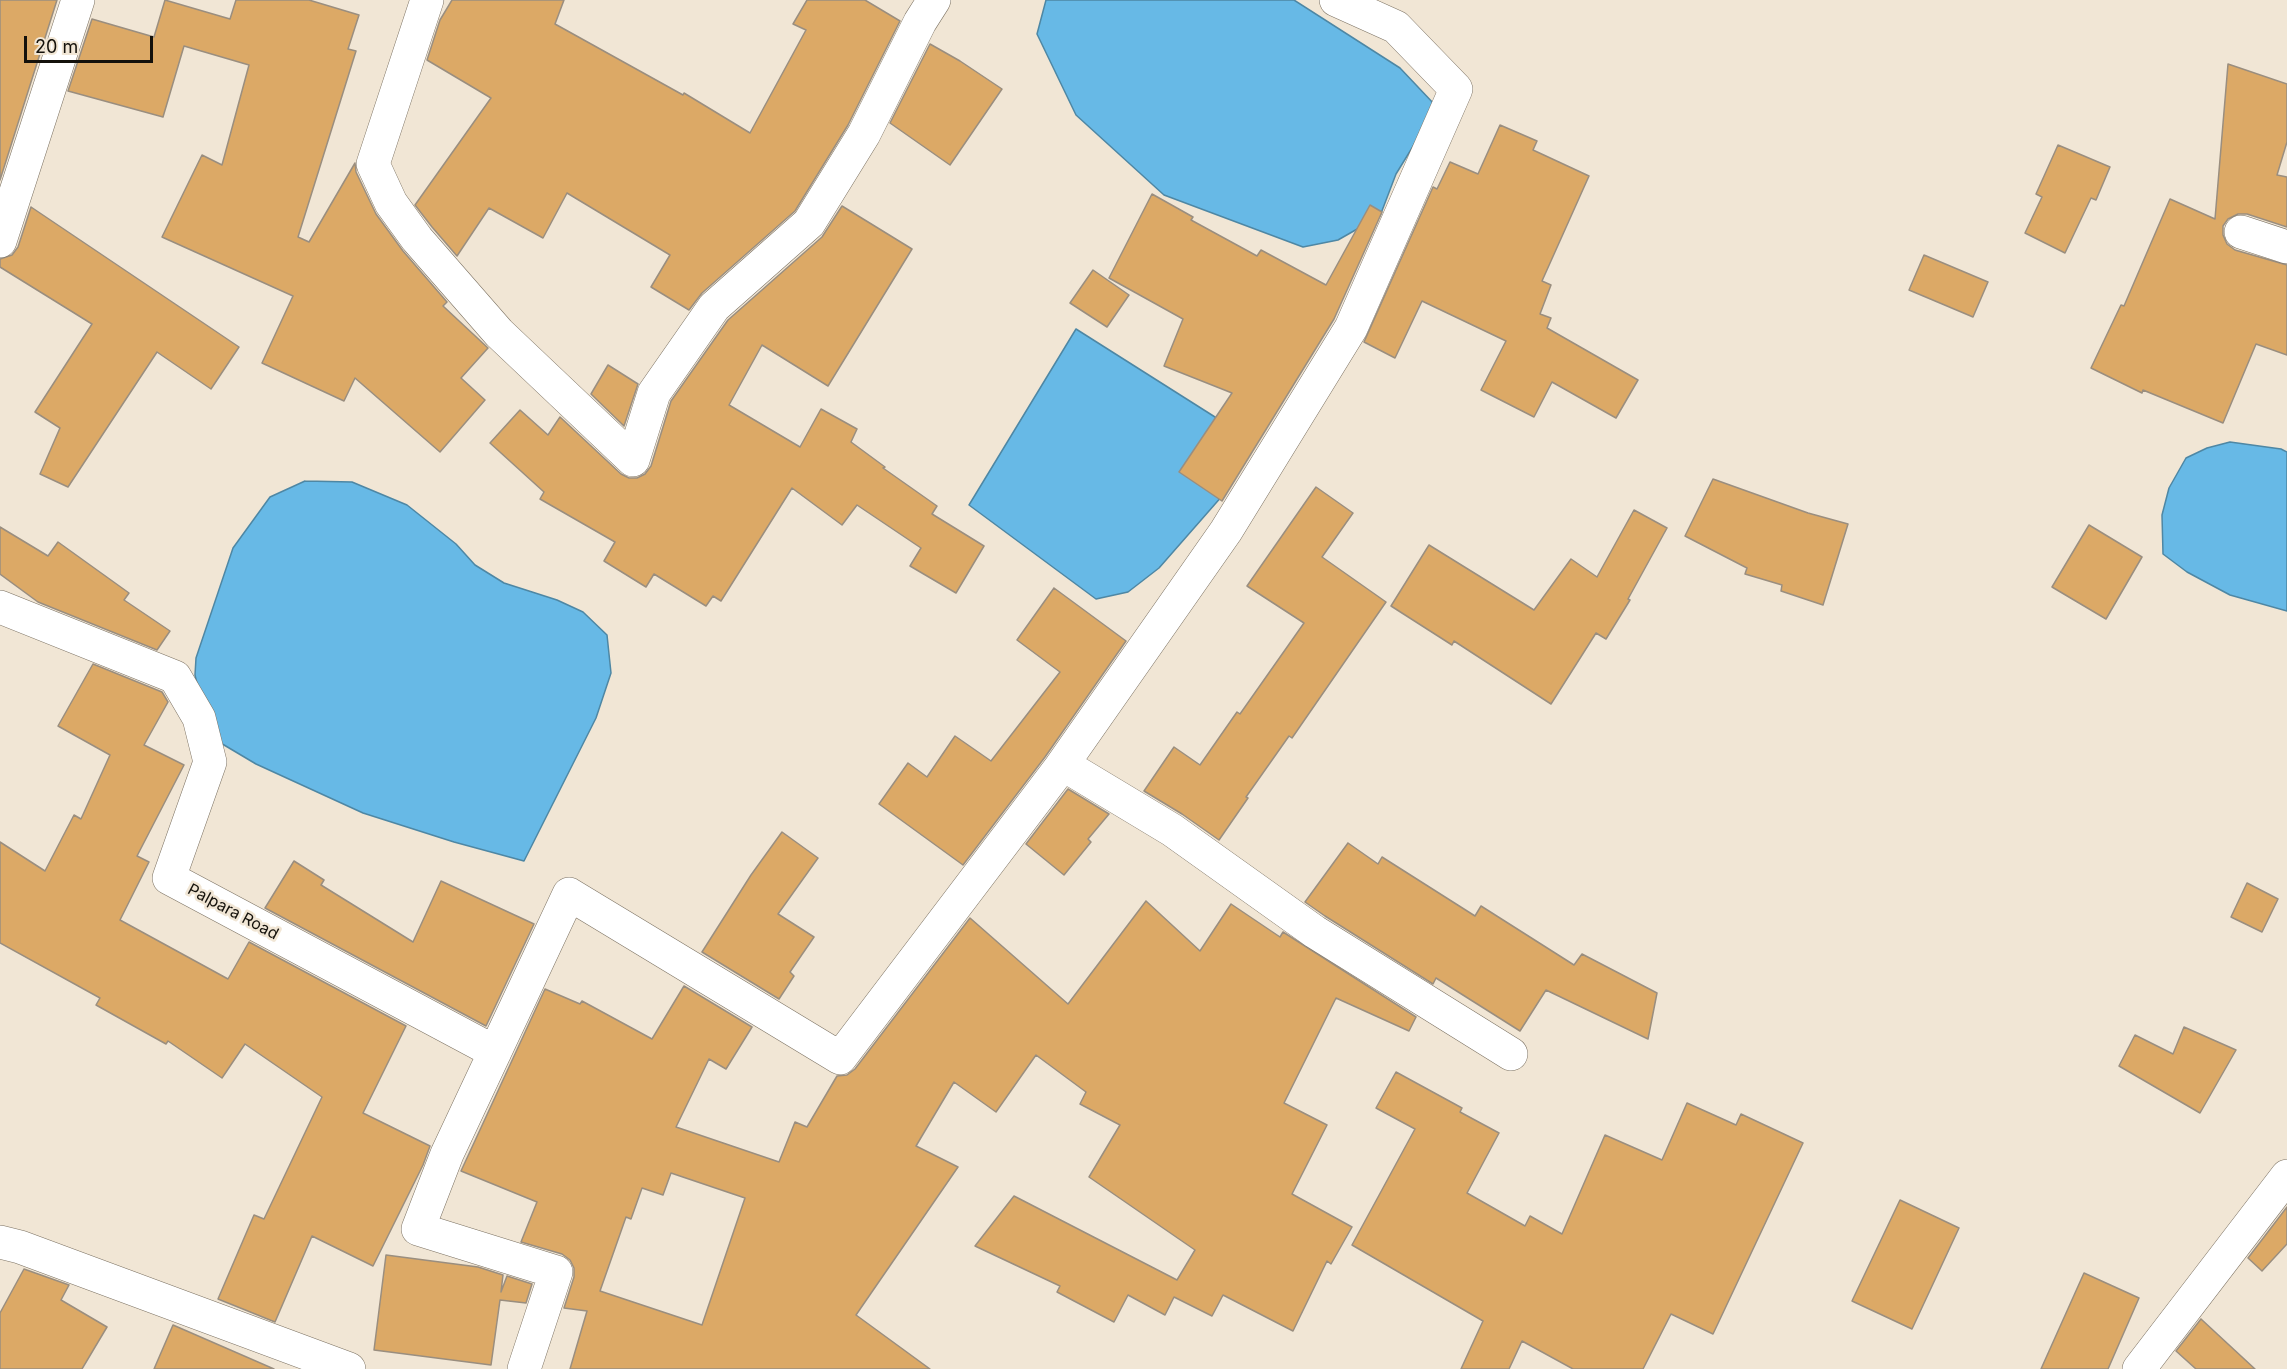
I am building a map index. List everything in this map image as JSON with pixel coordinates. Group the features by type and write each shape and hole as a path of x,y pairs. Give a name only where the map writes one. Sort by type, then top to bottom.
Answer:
{"street":[{"path":"0,241 78,0"},
{"path":"426,0 373,164 391,203 417,239 499,333 633,460 654,393 714,307 809,223 864,134 920,22 934,0"},
{"path":"524,1369 556,1272 418,1229 447,1154 569,894 840,1058 1060,768 1226,531 1352,328 1456,89 1396,27 1336,0"},
{"path":"2241,232 2287,247"},
{"name":"Palpara Road","path":"0,607 175,677 199,718 210,762 169,878 495,1052"},
{"path":"1060,768 1074,771 1172,830 1315,932 1511,1054"},
{"path":"2139,1369 2287,1176"},
{"path":"0,1242 30,1251 349,1369"}],"water":[{"path":"1046,0 1294,0 1400,68 1435,105 1396,174 1380,216 1338,240 1303,247 1164,195 1076,115 1037,34"},
{"path":"1076,329 1245,436 1230,487 1159,568 1128,592 1096,599 969,505"},
{"path":"2230,442 2281,449 2287,452 2287,611 2230,595 2187,572 2163,554 2162,515 2169,488 2186,458 2207,448"},
{"path":"305,481 352,482 407,505 456,544 475,565 504,583 557,600 583,612 607,635 611,673 596,718 524,861 363,813 256,764 219,742 207,725 195,675 196,658 233,548 270,497"}],"building":[{"path":"0,0 57,0 0,180"},
{"path":"165,0 230,19 236,0 309,0 359,15 348,49 356,51 298,237 309,242 355,163 356,172 376,214 403,251 447,302 443,306 488,348 461,378 485,400 440,452 355,378 344,401 262,363 293,296 162,237 202,155 222,165 249,65 184,46 163,117 68,91 92,19 154,37"},
{"path":"452,0 564,0 555,24 683,95 684,93 750,133 806,30 793,24 807,0 865,0 900,21 848,125 795,211 702,293 689,310 651,287 670,255 567,193 543,238 489,208 457,256 415,205 491,98 427,60 440,20"},
{"path":"930,44 1002,89 950,165 890,123"},
{"path":"2228,64 2287,84 2287,142 2277,175 2287,177 2287,227 2247,214 2238,214 2228,219 2223,226 2223,235 2227,244 2235,250 2287,265 2287,355 2256,344 2223,423 2143,390 2142,393 2091,368 2121,305 2124,306 2170,199 2215,219"},
{"path":"1500,125 1537,141 1533,150 1589,176 1542,281 1551,285 1540,314 1551,318 1547,328 1638,380 1616,418 1552,382 1534,417 1481,390 1506,341 1422,301 1395,358 1364,342 1433,187 1437,189 1450,162 1478,174"},
{"path":"2058,145 2110,167 2096,200 2091,198 2065,253 2025,233 2042,197 2036,194"},
{"path":"1152,194 1193,217 1191,220 1257,256 1261,250 1326,285 1370,205 1382,212 1334,319 1222,501 1179,472 1232,393 1164,366 1183,319 1109,278"},
{"path":"842,206 912,249 828,386 762,345 729,405 800,447 821,409 857,429 851,442 937,506 932,514 984,546 956,593 910,566 921,548 857,505 842,525 792,488 721,601 713,596 706,606 654,574 646,587 604,561 615,542 540,499 544,492 490,443 520,410 548,435 560,417 621,474 629,478 637,478 645,474 651,466 671,401 728,320 822,237"},
{"path":"31,207 239,347 211,389 157,352 68,487 40,474 60,428 35,412 92,324 0,267 0,259 12,255 18,247"},
{"path":"1924,255 1988,282 1973,317 1909,290"},
{"path":"1093,270 1129,295 1107,327 1070,303"},
{"path":"608,365 638,384 624,426 591,394"},
{"path":"1713,479 1808,513 1848,524 1823,605 1781,591 1782,585 1745,574 1747,568 1685,536"},
{"path":"1316,487 1353,513 1322,557 1386,602 1292,738 1289,736 1246,797 1248,798 1219,840 1144,791 1174,747 1200,765 1237,712 1240,714 1304,623 1247,586"},
{"path":"1634,510 1667,528 1628,599 1630,600 1606,639 1596,633 1551,704 1454,641 1452,645 1391,606 1429,545 1534,610 1571,559 1597,577"},
{"path":"2089,525 2142,557 2106,619 2052,587"},
{"path":"0,527 48,556 58,542 129,593 124,600 170,631 157,650 38,602 0,574"},
{"path":"1054,588 1126,641 1045,757 963,865 879,804 908,763 927,777 955,736 991,761 1060,672 1017,640"},
{"path":"93,664 162,692 168,702 144,745 184,765 137,856 149,862 120,920 228,979 249,942 406,1026 363,1113 430,1146 423,1165 373,1266 312,1236 275,1322 218,1299 254,1215 264,1219 322,1097 245,1044 222,1078 168,1041 166,1044 96,1005 100,998 0,943 0,842 45,871 74,815 81,819 110,755 58,726"},
{"path":"1068,789 1109,814 1088,839 1091,842 1064,875 1026,844"},
{"path":"782,832 818,858 778,914 814,937 790,972 794,976 779,999 702,952 751,875"},
{"path":"1348,843 1378,864 1382,857 1475,916 1481,906 1574,965 1582,954 1657,993 1648,1039 1546,990 1520,1031 1436,978 1433,984 1325,916 1305,902"},
{"path":"294,861 324,880 321,885 413,942 441,881 534,924 486,1026 265,908"},
{"path":"2247,883 2278,899 2262,932 2231,917"},
{"path":"1146,901 1200,951 1231,904 1280,937 1283,932 1416,1017 1409,1031 1336,998 1284,1103 1327,1125 1292,1194 1352,1227 1331,1264 1327,1261 1293,1331 1223,1295 1212,1316 1174,1297 1165,1315 1128,1295 1114,1322 1057,1292 1060,1286 975,1246 1014,1196 1177,1280 1195,1250 1089,1177 1120,1125 1080,1104 1086,1092 1036,1055 996,1112 954,1082 916,1146 958,1167 856,1315 930,1369 570,1369 587,1311 564,1308 574,1277 574,1268 570,1260 562,1254 521,1242 537,1202 461,1171 545,989 580,1004 582,1001 652,1039 684,986 752,1027 726,1069 709,1059 676,1127 779,1162 795,1122 807,1127 837,1076 847,1075 855,1069 970,918 1068,1004","holes":["671,1173 745,1198 702,1325 600,1291 626,1217 631,1219 642,1188 663,1195"]},
{"path":"2184,1027 2236,1050 2200,1113 2119,1066 2135,1035 2173,1054"},
{"path":"1396,1072 1462,1108 1460,1112 1499,1133 1467,1193 1525,1226 1530,1216 1562,1234 1605,1135 1662,1160 1687,1103 1736,1125 1741,1114 1803,1143 1713,1334 1671,1314 1643,1369 1573,1369 1522,1341 1509,1369 1461,1369 1483,1321 1352,1245 1415,1129 1376,1108"},
{"path":"1900,1200 1959,1228 1912,1329 1852,1301"},
{"path":"2287,1207 2287,1244 2262,1271 2248,1258"},
{"path":"386,1255 478,1267 503,1275 501,1292 507,1276 532,1284 526,1303 500,1300 491,1365 374,1350"},
{"path":"24,1269 69,1285 61,1300 107,1327 82,1369 0,1369 0,1313"},
{"path":"2084,1273 2139,1298 2108,1369 2041,1369"},
{"path":"2201,1319 2255,1369 2196,1369 2176,1351"},
{"path":"173,1325 274,1369 154,1369"}]}
